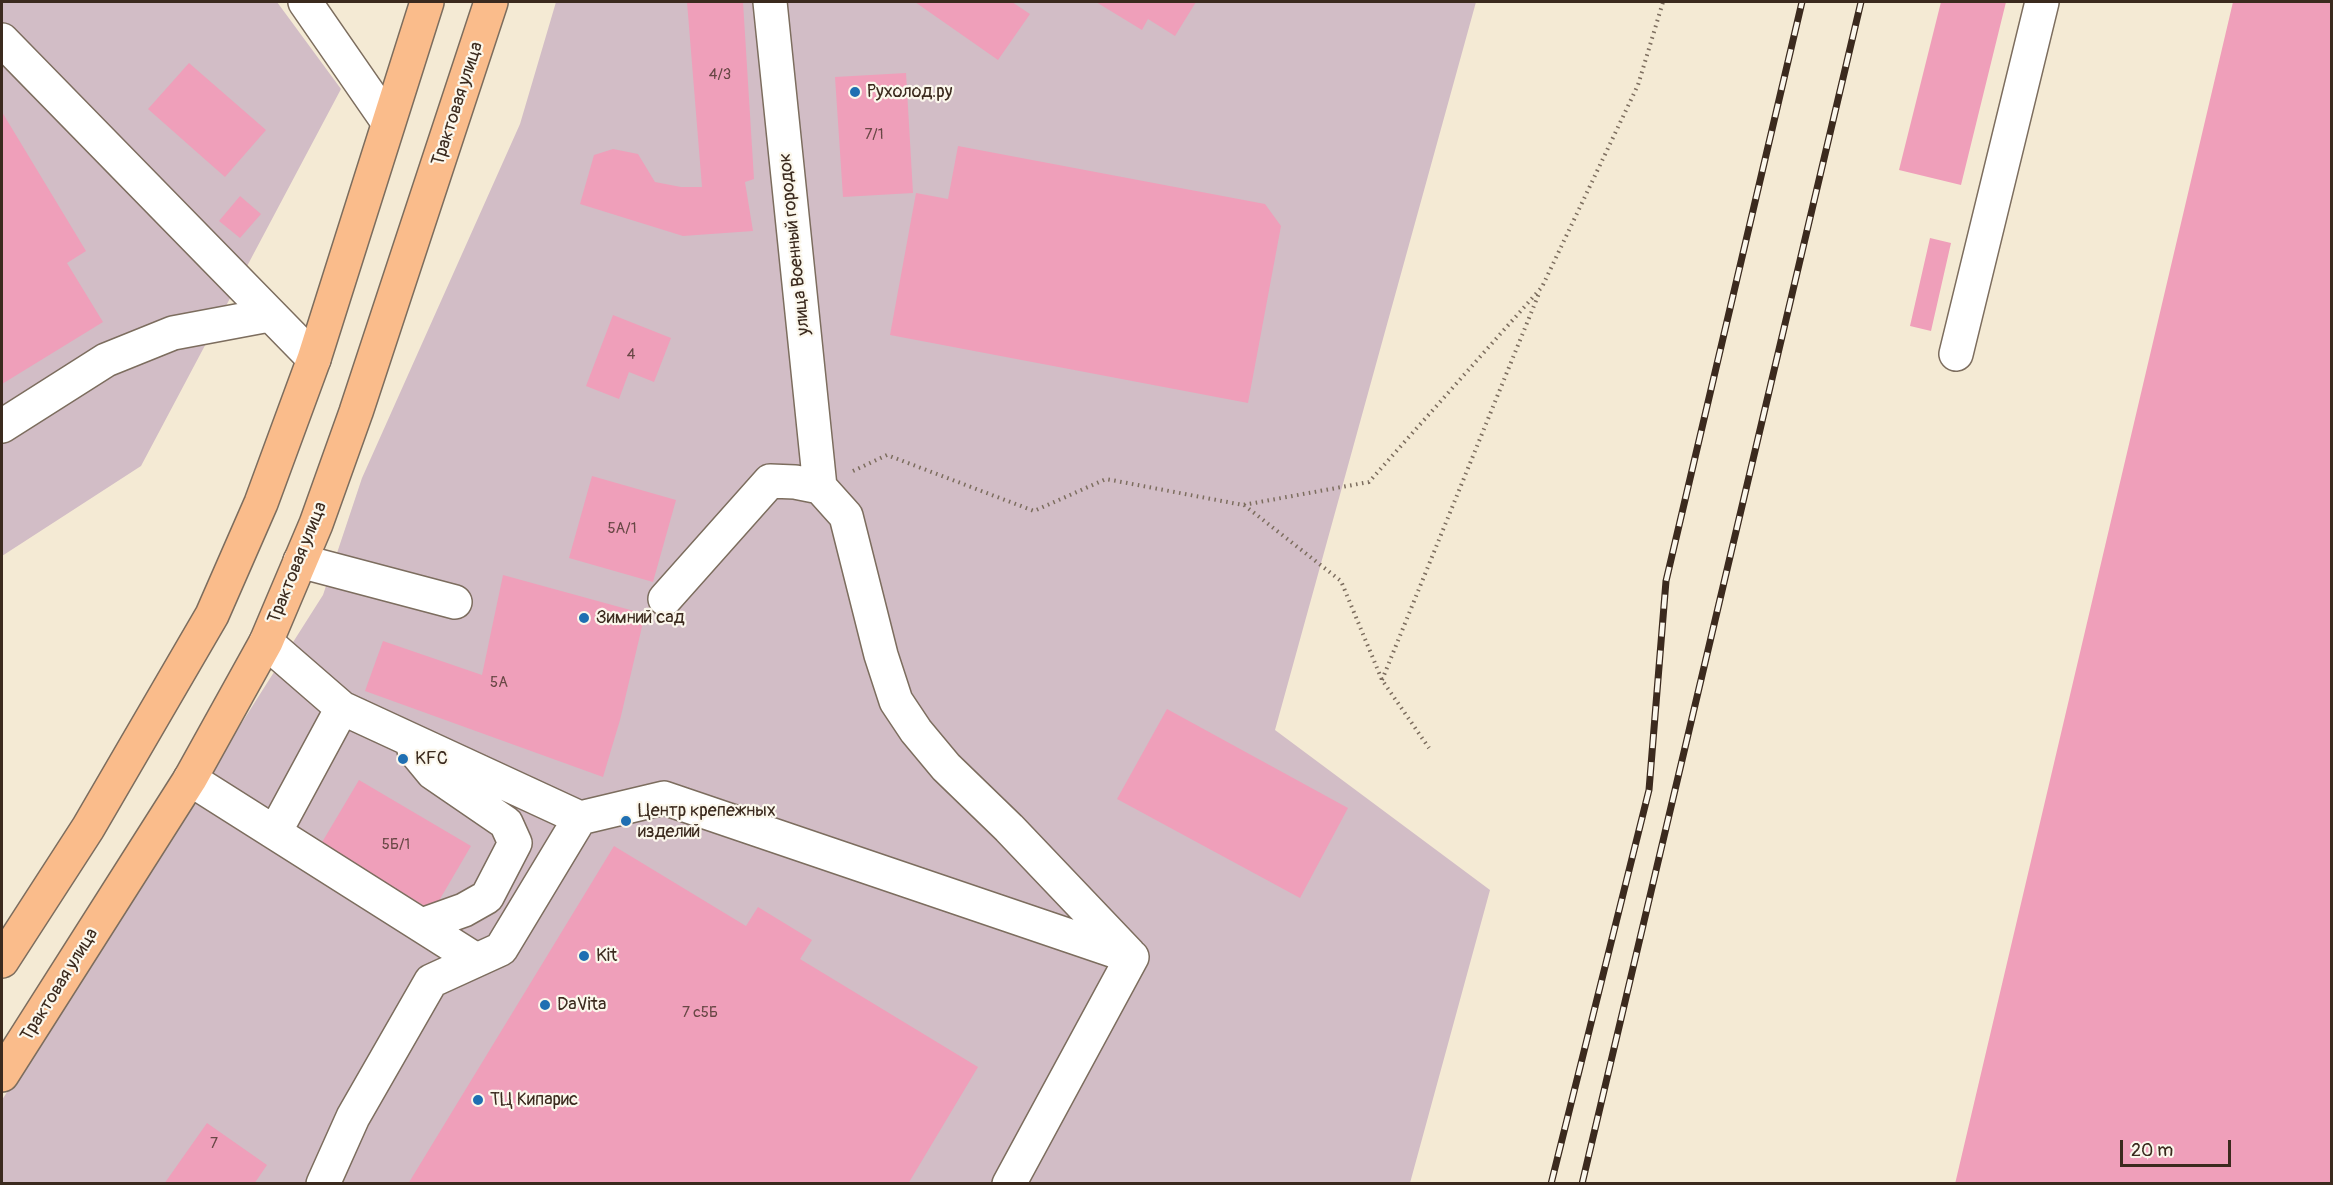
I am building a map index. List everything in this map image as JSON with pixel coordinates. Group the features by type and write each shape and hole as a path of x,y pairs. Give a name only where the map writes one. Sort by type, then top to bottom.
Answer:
{"main road":[{"path":"2,961 88,828 212,615 261,503 314,358 427,2"},
{"name":"Трактовая улица","path":"2,1075 190,779 266,642 316,524 356,412 491,2"}],"street":[{"path":"305,2 388,122"},
{"name":"улица Военный городок","path":"770,2 820,487"},
{"path":"1956,354 2042,2"},
{"path":"2,40 269,315 314,358"},
{"path":"2,426 106,360 173,333 269,315"},
{"path":"665,599 770,481 795,482 820,487 846,516 881,655 896,701 916,731 960,781 1009,828 1132,957"},
{"path":"300,561 455,602"},
{"path":"266,642 342,708 580,818 664,798 1132,957"},
{"path":"275,832 342,708"},
{"path":"400,735 433,773 506,823 514,843 487,897 464,910 422,926"},
{"path":"190,779 476,960"},
{"path":"323,1184 353,1117 431,981 501,949 580,818"},
{"path":"1009,1184 1132,957"}],"path":[{"path":"1382,680 1542,287 1638,85 1663,2"},
{"path":"820,487 887,455 1034,511 1106,479 1243,505 1369,482 1542,287"},
{"path":"1243,505 1341,581 1382,680 1429,748"}],"shaded area":[{"path":"2,2 277,2 341,89 141,466 2,556"},
{"path":"556,2 1476,2 1275,730 1490,890 1410,1183 2,1183 2,1100 323,595 362,478 520,124"}],"building":[{"path":"687,2 743,2 754,179 745,182 753,231 683,236 580,204 594,155 613,149 638,154 655,182 681,187 702,187"},
{"path":"915,2 1012,2 1030,14 998,60"},
{"path":"1096,2 1196,2 1175,36 1148,19 1142,30"},
{"path":"1941,2 2006,2 1961,185 1899,170"},
{"path":"2233,2 2332,2 2332,1184 1955,1184"},
{"path":"189,63 266,130 225,177 148,109"},
{"path":"906,73 913,193 843,197 835,77"},
{"path":"2,112 86,251 67,263 103,322 2,384"},
{"path":"958,146 1265,204 1281,226 1248,403 890,335 916,193 948,199"},
{"path":"240,196 261,214 240,238 219,221"},
{"path":"1930,238 1951,243 1931,331 1910,326"},
{"path":"613,315 671,338 654,382 629,372 619,399 586,386"},
{"path":"592,476 676,500 653,582 569,558"},
{"path":"503,575 645,614 620,720 603,777 365,691 383,641 482,675"},
{"path":"1167,709 1348,808 1300,898 1117,799"},
{"path":"359,780 471,846 433,911 321,844"},
{"path":"614,846 746,926 758,907 812,940 800,959 978,1067 908,1184 408,1184"},
{"path":"207,1123 267,1165 254,1184 164,1184"}],"railway":[{"path":"1551,1184 1649,790 1666,581 1802,2"},
{"path":"1582,1184 1861,2"}],"place":[{"name":"Рухолод.ру","path":"855,92"},
{"name":"Зимний сад","path":"584,618"},
{"name":"KFC","path":"403,759"},
{"name":"Центр крепежных изделий","path":"626,821"},
{"name":"Kit","path":"584,956"},
{"name":"DaVita","path":"545,1005"},
{"name":"ТЦ Кипарис","path":"478,1100"}]}
